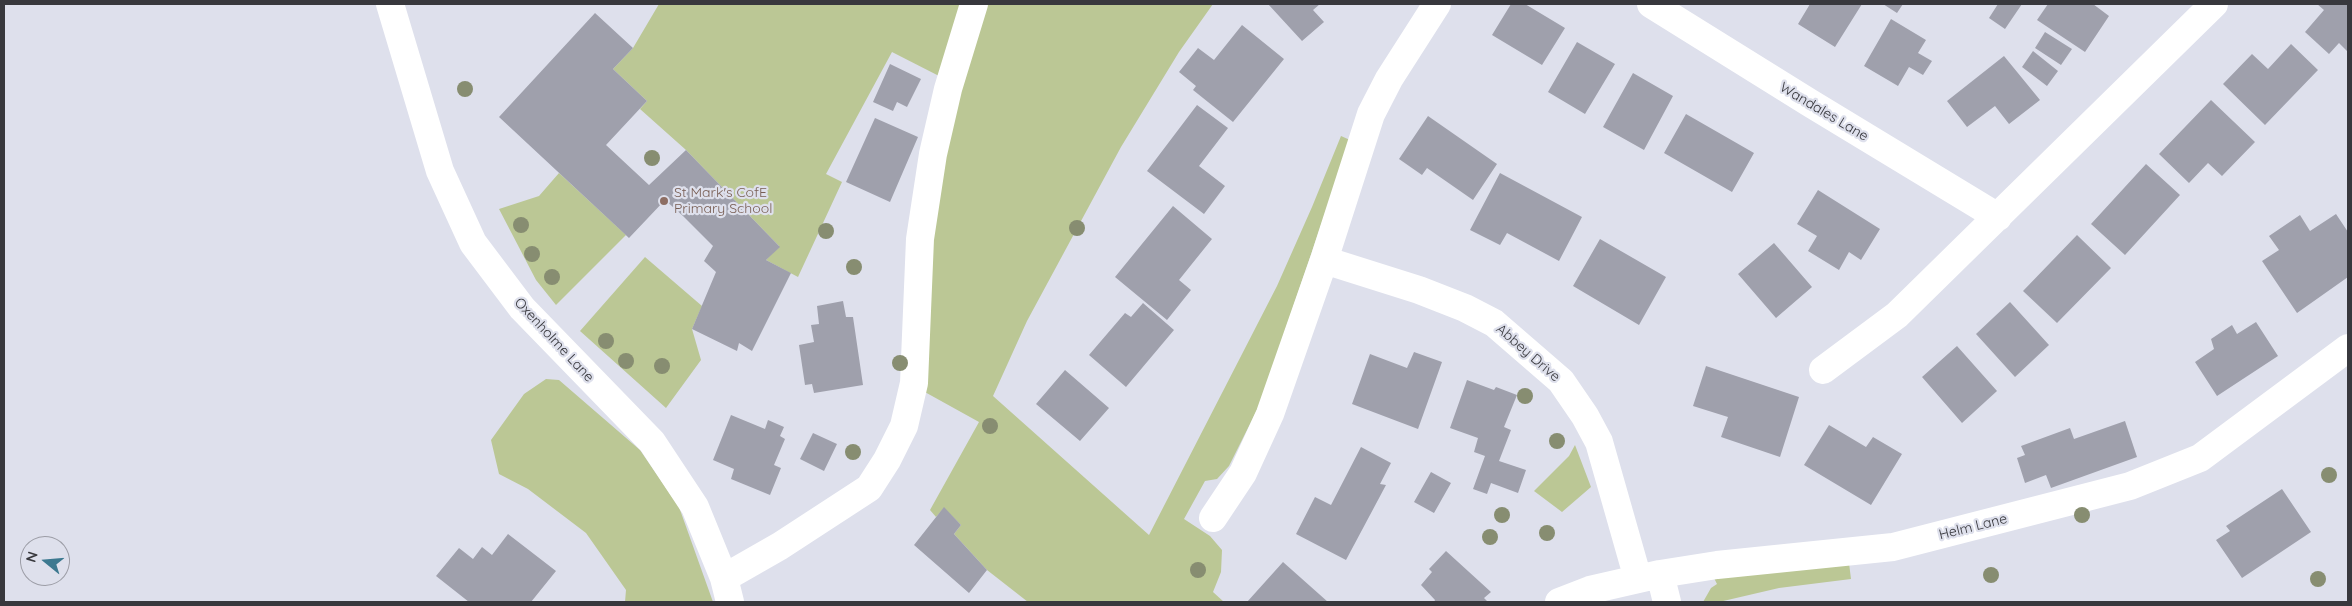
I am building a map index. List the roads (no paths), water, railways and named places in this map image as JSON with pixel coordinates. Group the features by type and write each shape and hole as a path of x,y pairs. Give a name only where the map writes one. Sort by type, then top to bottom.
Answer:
{"street":[{"name":"Oxenholme Lane","path":"390,4 440,171 473,243 522,308 652,442 695,507 727,590"},
{"path":"727,590 780,546 869,488 888,460 904,426 914,383 920,239 933,154 948,89 974,4"},
{"path":"1213,518 1242,473 1270,414 1324,260 1371,114 1389,79 1437,4"},
{"name":"Wandales Lane","path":"1651,4 1998,217"},
{"path":"1823,370 1897,315 2214,4"},
{"name":"Abbey Drive","path":"1324,260 1419,290 1465,308 1494,323 1561,381 1585,416 1599,442 1649,576 1667,602"},
{"name":"Helm Lane","path":"1559,602 1590,590 1649,576 1717,565 1893,547 2130,486 2200,458 2348,348"}],"place":[{"name":"St Mark's CofE Primary School","path":"664,201"}]}
